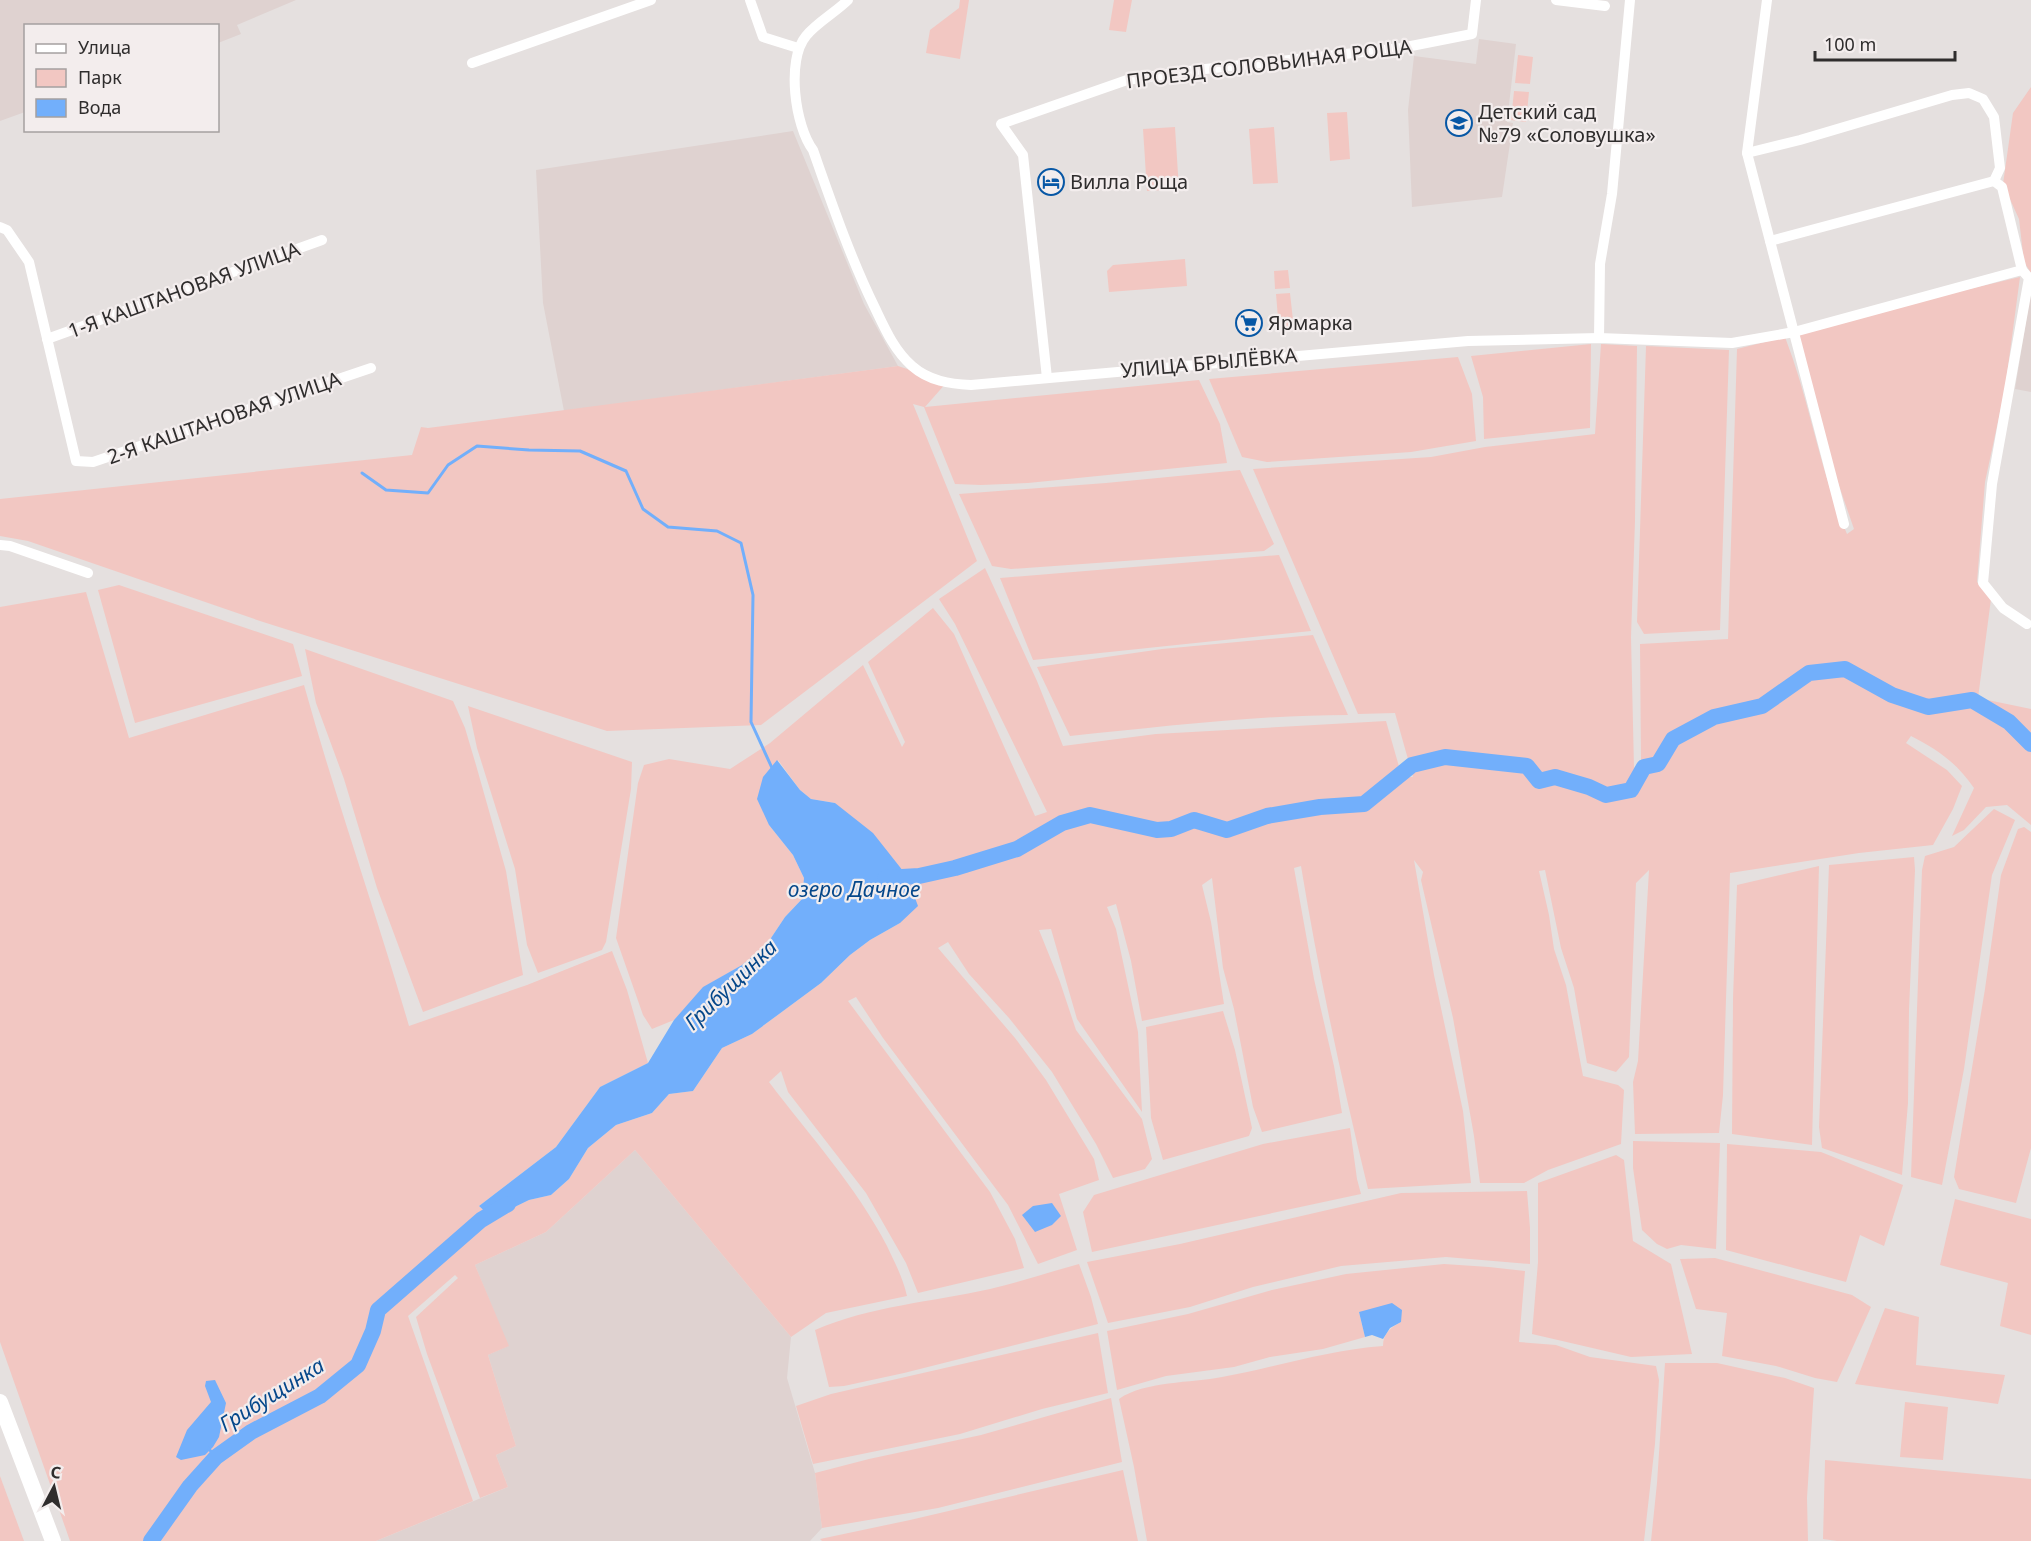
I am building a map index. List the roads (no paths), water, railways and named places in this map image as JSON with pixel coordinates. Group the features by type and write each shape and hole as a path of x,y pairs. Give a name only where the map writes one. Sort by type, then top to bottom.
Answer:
{"main road":[{"path":"0,1402 53,1541"}],"street":[{"path":"472,63 651,0"},
{"path":"750,0 763,37 798,48 806,35 848,0"},
{"name":"ПРОЕЗД СОЛОВЬИНАЯ РОЩА","path":"1047,378 1023,155 1001,123 1127,80 1196,70 1401,48 1472,34 1476,0"},
{"path":"1556,0 1605,6"},
{"path":"1599,338 1600,264 1612,194 1630,0"},
{"path":"1767,0 1748,153 1844,524"},
{"name":"УЛИЦА БРЫЛЁВКА","path":"798,48 794,78 799,121 808,144 813,150 856,270 892,343 911,365 931,378 949,384 971,385 1468,341 1599,338 1732,343 1794,332 2022,270"},
{"path":"1748,153 1952,95 1969,93 1983,99 1994,117 2000,168 1994,181"},
{"path":"1770,241 1994,181"},
{"path":"1994,181 2002,187 2022,270 2029,278 1992,484 1983,582 2003,608 2027,624"},
{"path":"0,227 7,230 29,262 47,339"},
{"name":"1-Я КАШТАНОВАЯ УЛИЦА","path":"47,339 322,240"},
{"name":"2-Я КАШТАНОВАЯ УЛИЦА","path":"47,339 76,461 93,462 371,368"},
{"path":"0,545 10,546 88,573"}],"water":[{"name":"озеро Дачное","path":"777,760 800,790 811,799 835,803 873,833 907,876 918,906 900,923 870,940 850,955 821,983 752,1034 722,1048 693,1091 669,1094 652,1113 616,1125 588,1148 569,1179 551,1195 529,1200 492,1218 479,1206 556,1147 600,1087 648,1063 674,1020 703,987 742,965 765,947 785,917 802,899 804,878 793,855 769,825 757,799 763,777"},
{"path":"1052,1203 1061,1216 1052,1225 1035,1232 1022,1215 1033,1206"},
{"path":"1392,1303 1402,1310 1401,1322 1390,1328 1383,1339 1372,1335 1365,1337 1359,1312"},
{"path":"215,1380 226,1403 219,1437 205,1455 181,1460 176,1457 187,1430 211,1402 205,1386 206,1381"}],"waterway":[{"path":"362,473 386,490 428,493 448,465 477,446 580,451 626,471 643,509 668,527 717,531 741,543 753,595 751,722 772,768"},
{"name":"Грибущинка","path":"885,878 919,876 955,868 1017,849 1062,823 1090,815 1157,830 1171,829 1194,820 1227,830 1267,816 1320,807 1364,804 1412,765 1445,757 1527,766 1539,781 1555,777 1589,787 1606,795 1631,790 1644,767 1658,764 1673,739 1714,717 1762,706 1809,673 1845,669 1892,695 1928,707 1972,700 2009,722 2031,744"},
{"name":"Грибущинка","path":"151,1541 190,1486 216,1457 251,1432 320,1396 358,1365 373,1331 378,1310 481,1220 508,1204"},
{"path":"208,1448 216,1457"}],"place":[{"name":"Детский сад №79 «Соловушка»","path":"1459,123"},
{"name":"Вилла Роща","path":"1051,182"},
{"name":"Ярмарка","path":"1249,323"}]}
